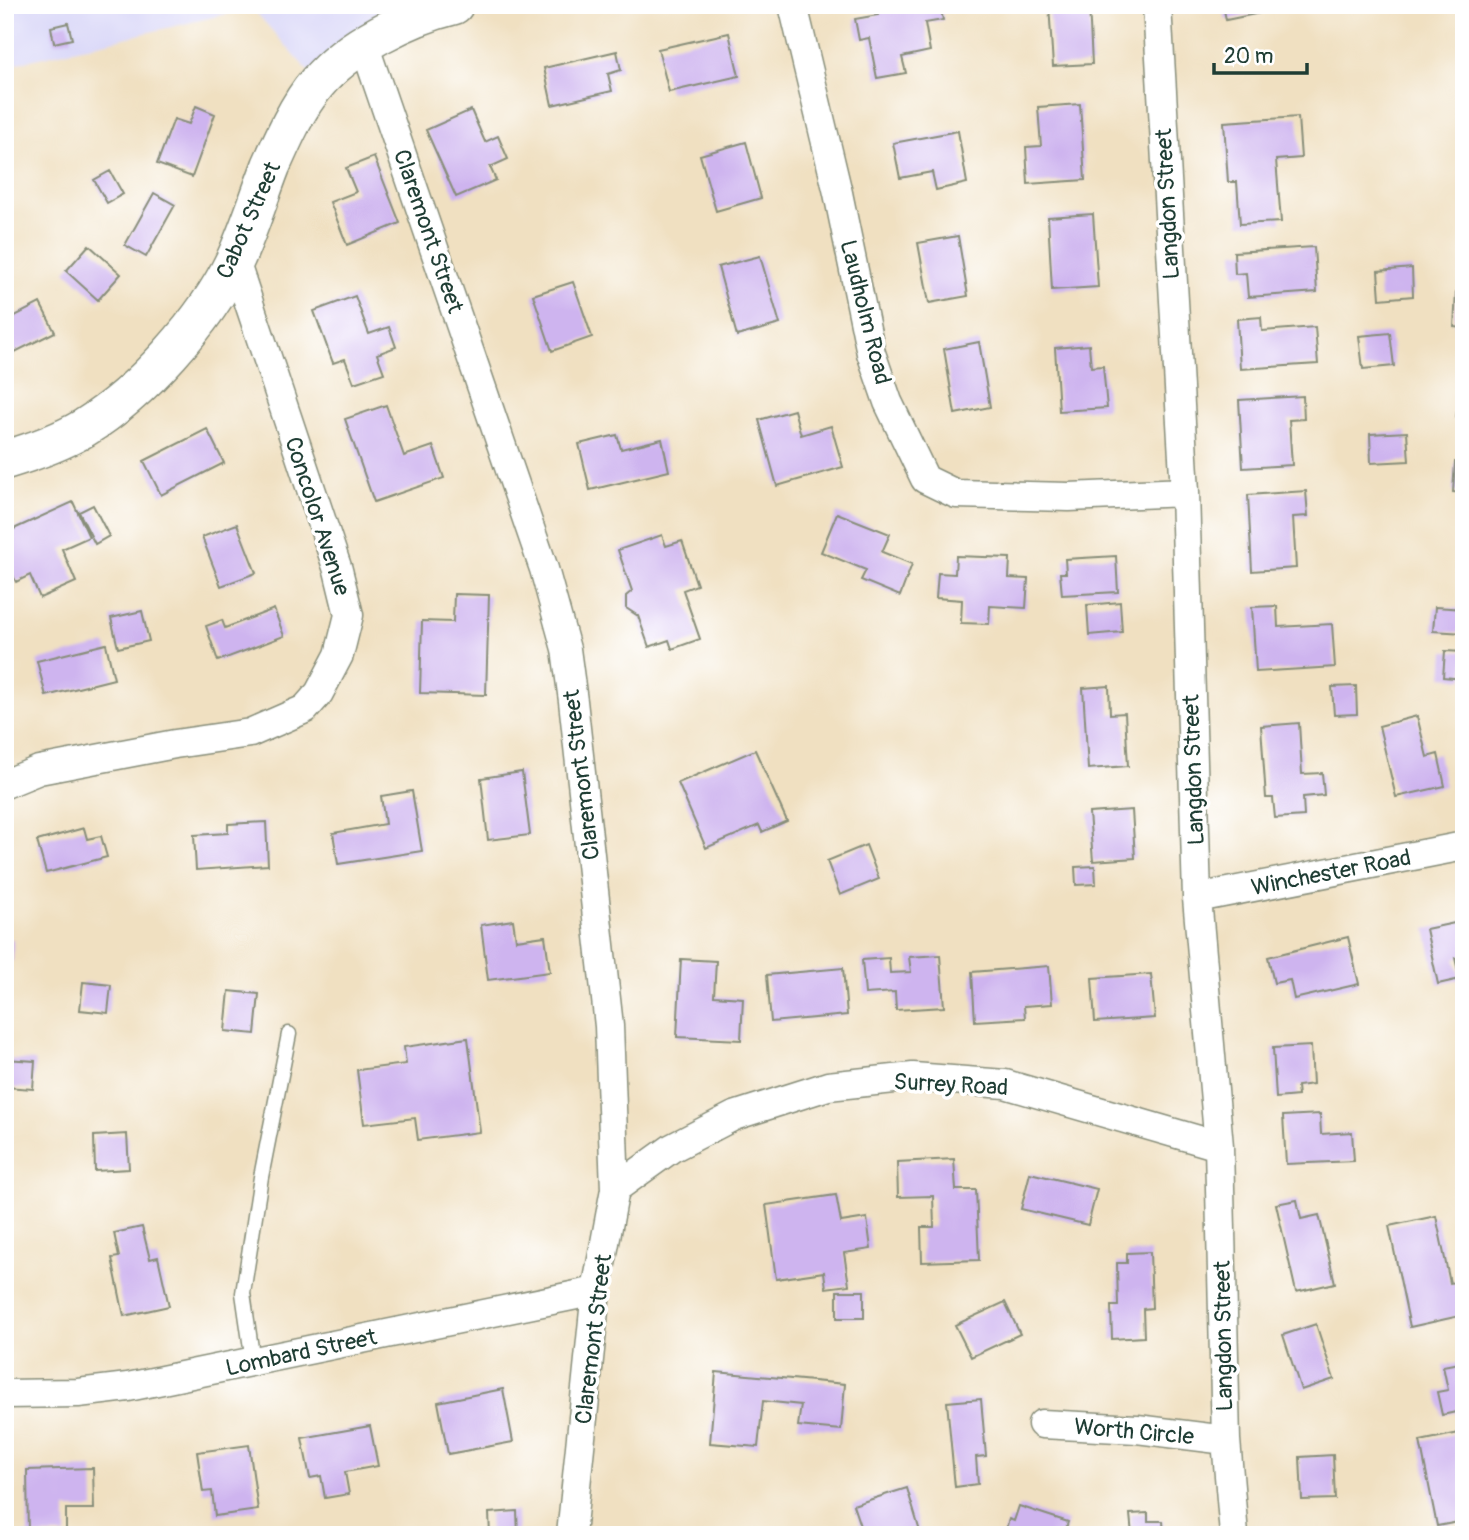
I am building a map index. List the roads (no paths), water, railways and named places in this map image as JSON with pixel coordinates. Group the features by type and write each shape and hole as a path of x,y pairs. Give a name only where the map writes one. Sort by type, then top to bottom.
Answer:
{"street":[{"name":"Cabot Street","path":"5,460 37,451 83,428 129,394 197,321 234,261 272,164 301,108 318,82 364,44 399,24 454,5"},
{"name":"Laudholm Road","path":"793,5 838,193 871,353 888,402 925,479 956,494 1069,497 1185,492"},
{"name":"Langdon Street","path":"1157,5 1185,492 1197,898 1219,1146 1226,1440 1234,1535"},
{"name":"Claremont Street","path":"364,44 485,391 544,569 566,649 609,1026 615,1189 596,1292 571,1535"},
{"name":"Concolor Avenue","path":"5,784 39,771 175,744 250,733 305,709 319,693 339,654 349,615 338,570 234,261"},
{"name":"Winchester Road","path":"1197,898 1464,846"},
{"name":"Surrey Road","path":"615,1189 672,1148 734,1116 828,1086 913,1077 1005,1084 1219,1146"},
{"name":"Lombard Street","path":"5,1394 78,1393 128,1387 596,1292"},
{"name":"Worth Circle","path":"1042,1423 1137,1429 1226,1440"}],"lane":[{"path":"253,1362 243,1293 261,1177 289,1034"}]}
